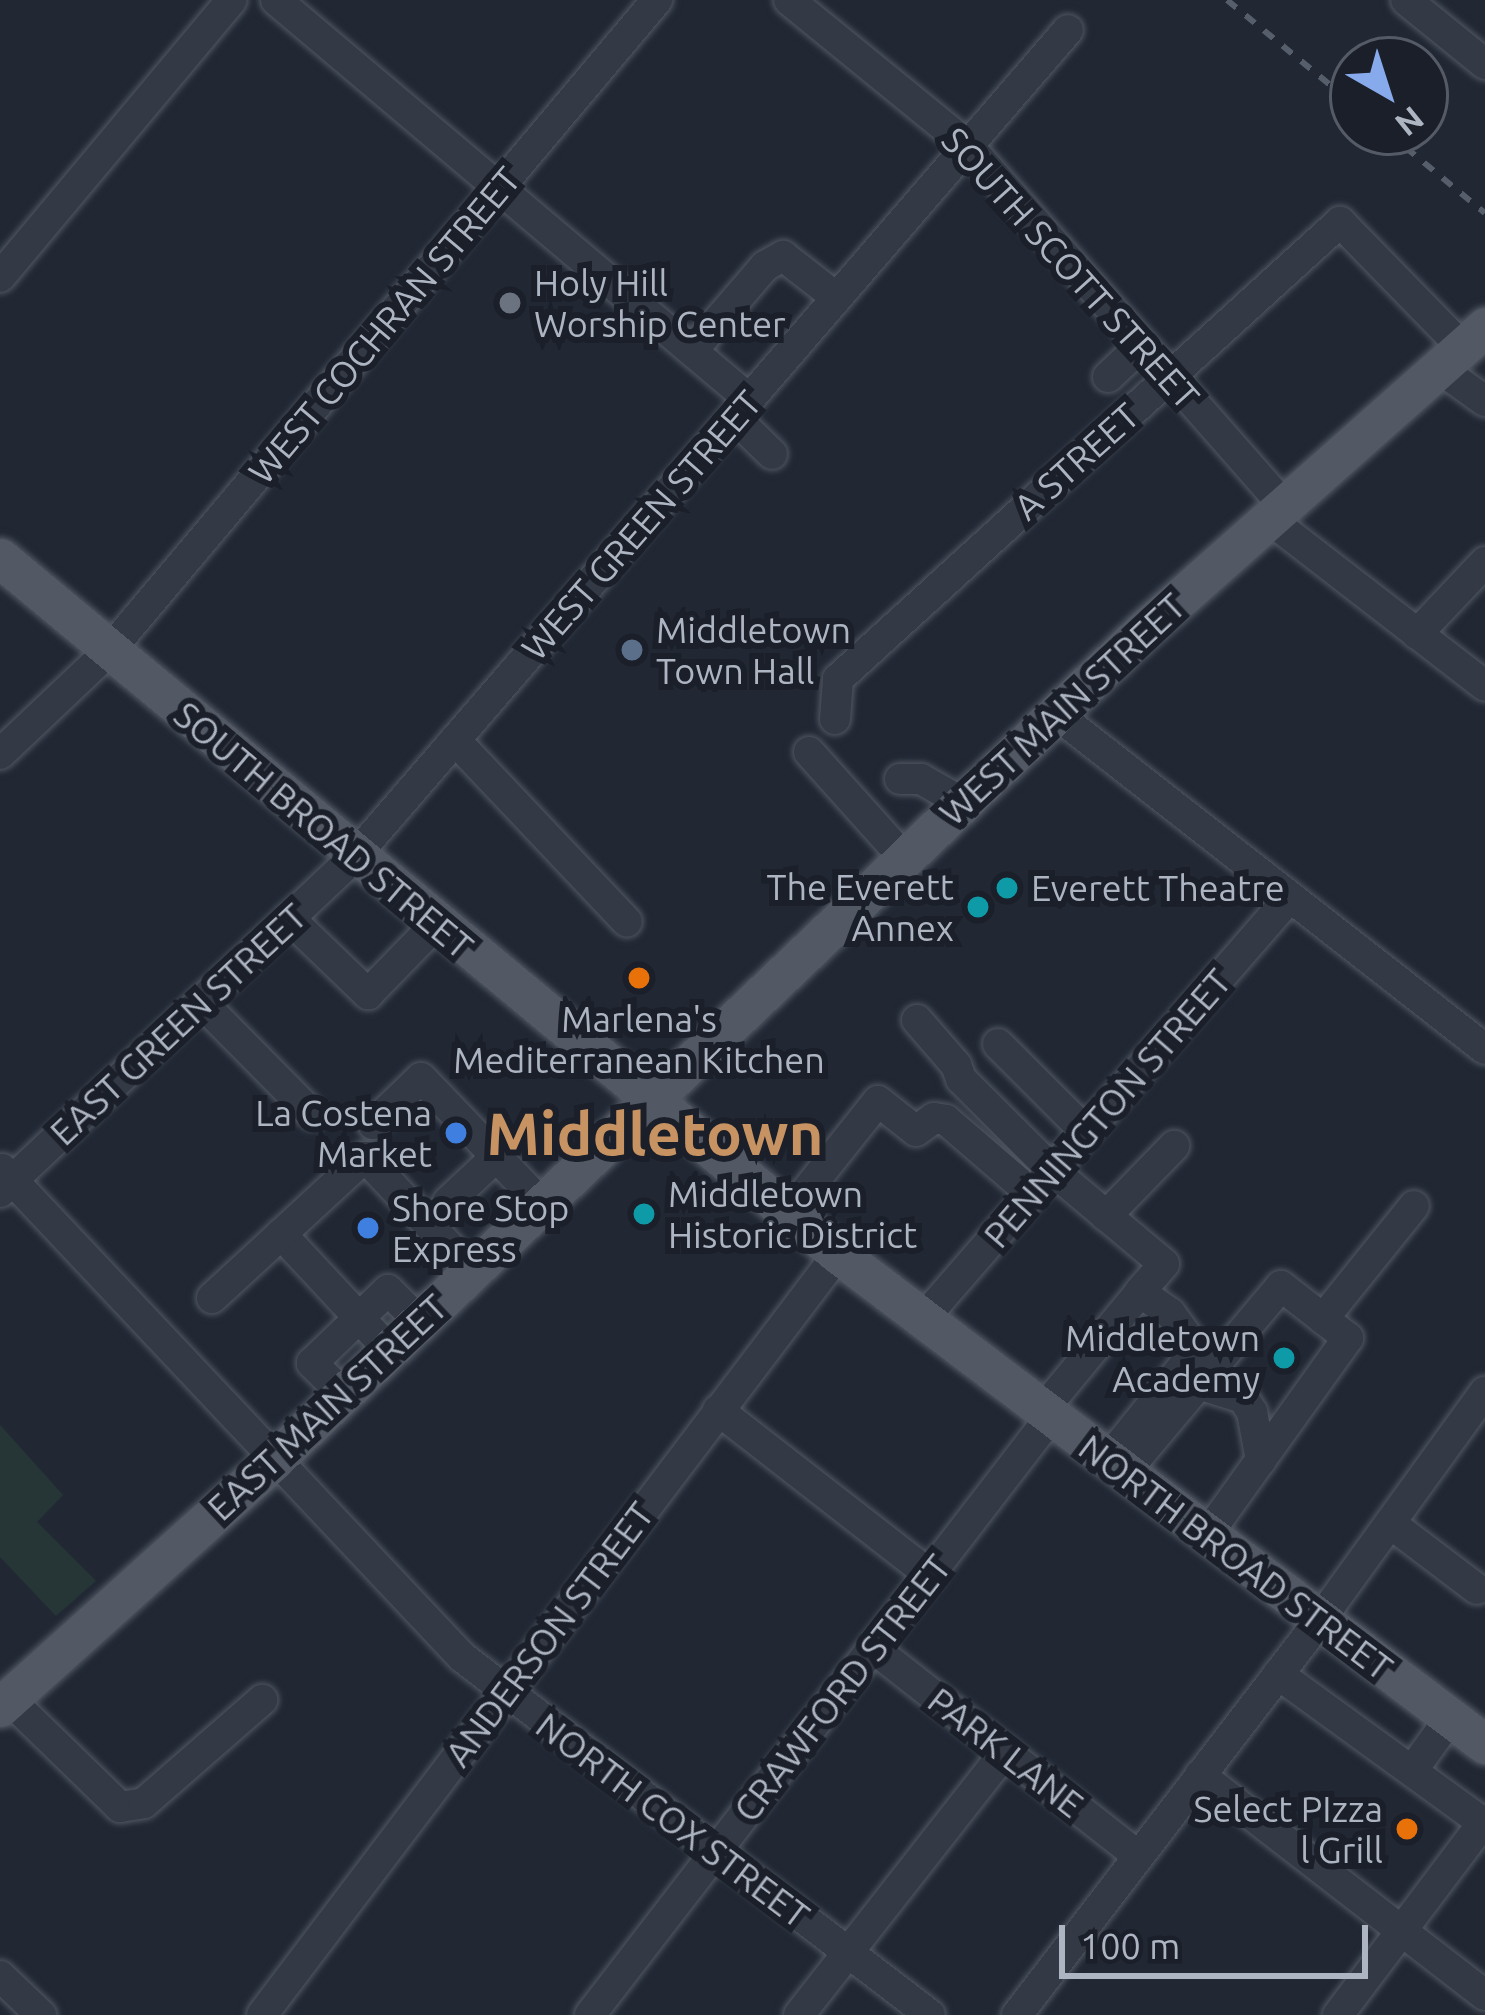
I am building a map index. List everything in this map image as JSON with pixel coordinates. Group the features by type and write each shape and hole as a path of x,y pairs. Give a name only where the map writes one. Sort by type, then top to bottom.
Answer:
{"main road":[{"name":"WEST MAIN STREET","path":"649,1102 1056,714 1462,347"},
{"name":"SOUTH BROAD STREET","path":"0,558 649,1102"},
{"name":"EAST MAIN STREET","path":"4,1703 274,1460 649,1102"},
{"name":"NORTH BROAD STREET","path":"649,1102 1046,1415 1485,1744"}],"street":[{"path":"0,277 232,0"},
{"path":"276,0 692,351 742,408 772,454"},
{"name":"WEST COCHRAN STREET","path":"0,754 110,650 658,0"},
{"name":"SOUTH SCOTT STREET","path":"789,0 968,146 1170,376 1276,512 1485,686"},
{"path":"1406,0 1485,64"},
{"name":"WEST GREEN STREET","path":"355,856 1068,30"},
{"name":"A STREET","path":"835,719 838,679 1340,222 1462,347"},
{"path":"692,351 765,266 783,256 837,298"},
{"path":"1108,377 1142,345"},
{"path":"1462,347 1485,401"},
{"path":"1417,634 1485,562"},
{"path":"1056,714 1485,1049"},
{"path":"455,740 627,922"},
{"path":"809,752 905,859"},
{"path":"900,779 921,779 963,803"},
{"name":"EAST GREEN STREET","path":"4,1180 355,856"},
{"name":"PENNINGTON STREET","path":"923,1319 1290,897"},
{"path":"289,919 368,994 436,924"},
{"path":"201,1002 312,1114"},
{"path":"916,1020 956,1065 961,1079 1042,1182"},
{"path":"998,1045 1086,1132"},
{"path":"373,1124 422,1078 542,1204"},
{"path":"788,1214 878,1100 916,1131 934,1118 946,1120 1042,1182 1106,1216 1163,1264 1140,1292 1170,1313 1189,1339 1190,1358 1116,1467"},
{"path":"1106,1216 1174,1146"},
{"path":"212,1298 365,1156 472,1270"},
{"path":"448,1202 496,1156"},
{"name":"NORTH COX STREET","path":"4,1180 462,1658 931,2015"},
{"path":"1324,1319 1414,1206"},
{"path":"281,1234 389,1350"},
{"name":"ANDERSON STREET","path":"262,2015 838,1254"},
{"path":"1116,1467 1198,1384 1281,1286 1348,1338 1207,1535"},
{"path":"343,1394 312,1363 388,1290 418,1322"},
{"name":"CRAWFORD STREET","path":"590,2015 930,1575 1140,1292"},
{"path":"1198,1384 1243,1398 1252,1412 1261,1460"},
{"path":"1017,2015 1319,1621 1485,1392"},
{"path":"718,1410 930,1575"},
{"path":"1390,1523 1477,1589"},
{"name":"PARK LANE","path":"873,1648 1138,1856"},
{"path":"1278,1674 1484,1822 1338,2015"},
{"path":"4,1703 120,1807 144,1803 262,1700"},
{"path":"1412,1771 1450,1718"},
{"path":"799,2015 1006,1751"},
{"path":"1200,1775 1485,1995"},
{"path":"0,1976 41,2015"}],"shaded area":[{"path":"0,1425 63,1495 37,1522 96,1581 56,1616 0,1557"}],"railway":[{"path":"1227,0 1329,84"},
{"path":"1416,156 1485,213"}],"place":[{"name":"Holy Hill Worship Center","path":"510,303"},
{"name":"Middletown Town Hall","path":"632,650"},
{"name":"Everett Theatre","path":"1007,888"},
{"name":"The Everett Annex","path":"978,907"},
{"name":"Marlena's Mediterranean Kitchen","path":"639,978"},
{"name":"La Costena Market","path":"456,1133"},
{"name":"Middletown Historic District","path":"644,1214"},
{"name":"Shore Stop Express","path":"368,1228"},
{"name":"Middletown Academy","path":"1284,1358"},
{"name":"Select PIzza l Grill","path":"1407,1829"}],"district":[{"name":"Middletown","path":"655,1132"}]}
